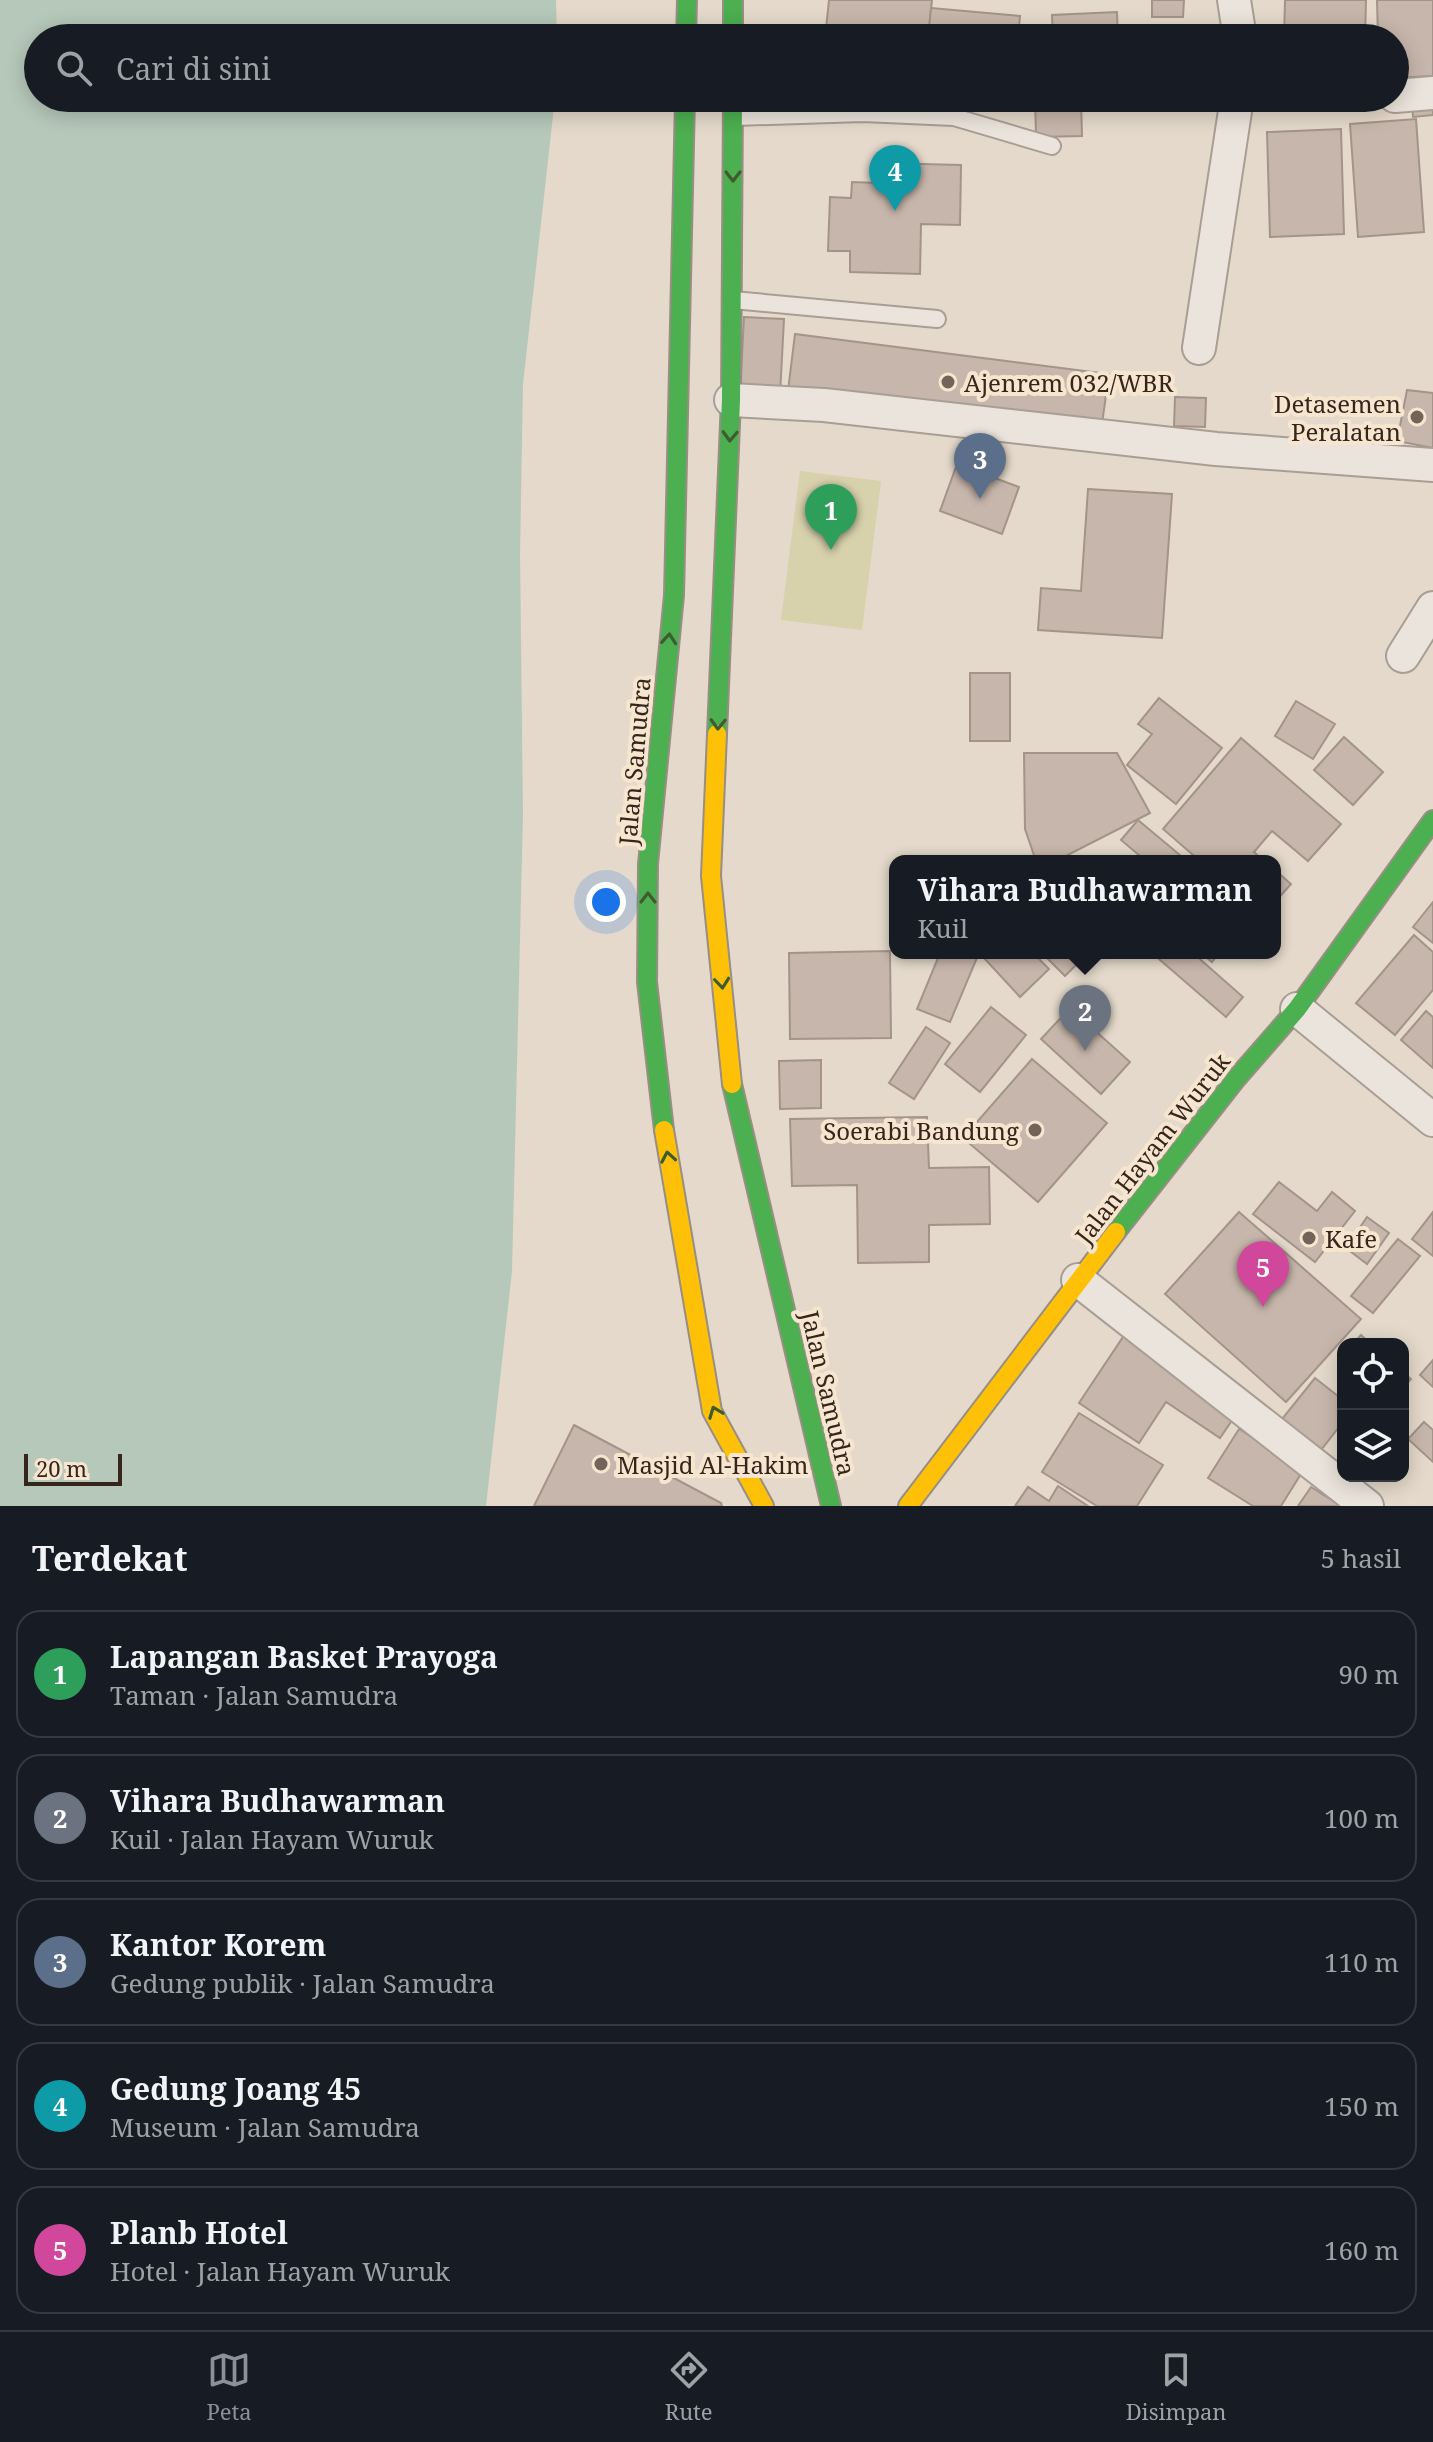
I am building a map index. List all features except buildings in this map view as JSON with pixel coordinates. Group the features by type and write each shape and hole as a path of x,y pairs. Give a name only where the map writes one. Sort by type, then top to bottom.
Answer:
{"main road":[{"path":"686,24 687,0"},
{"path":"733,0 733,24"},
{"name":"Jalan Samudra","path":"685,112 674,595 648,864 647,982 661,1114 712,1411 764,1506"},
{"name":"Jalan Samudra","path":"733,112 731,400 711,876 733,1093 831,1506"},
{"name":"Jalan Hayam Wuruk","path":"908,1506 1078,1280 1236,1079 1297,1009 1433,820"}],"street":[{"path":"1234,0 1238,24"},
{"path":"1409,95 1433,93"},
{"path":"1199,348 1235,112"},
{"path":"731,400 824,405 1216,449 1433,465"},
{"path":"1403,656 1433,608"},
{"path":"1297,1009 1433,1120"},
{"path":"1078,1280 1367,1506"}],"lane":[{"path":"853,112 954,117 1052,146"},
{"path":"732,300 937,319"}],"shaded area":[{"path":"0,0 556,0 557,24 24,24 24,112 553,112 523,384 520,554 523,814 512,1271 486,1506 0,1506"},
{"path":"800,471 881,481 862,630 781,620"}],"traffic: fast":[{"path":"686,24 687,0"},
{"path":"733,0 733,24"},
{"path":"664,1130 647,982 648,864 674,595 685,112"},
{"path":"717,734 731,400 733,112"},
{"path":"1116,1232 1236,1079 1297,1009 1433,820"},
{"path":"732,1084 831,1506"}],"traffic: slow":[{"path":"717,734 711,876 732,1084"},
{"path":"664,1130 712,1411 764,1506"},
{"path":"908,1506 1116,1232"}],"place":[{"name":"Gedung Joang 45","path":"895,211"},
{"name":"Ajenrem 032/WBR","path":"948,382"},
{"name":"Detasemen Peralatan","path":"1417,417"},
{"name":"Kantor Korem","path":"980,499"},
{"name":"Lapangan Basket Prayoga","path":"831,550"},
{"name":"Vihara Budhawarman","path":"1085,1051"},
{"name":"Soerabi Bandung","path":"1035,1130"},
{"name":"Kafe","path":"1309,1238"},
{"name":"Planb Hotel","path":"1263,1307"},
{"name":"Masjid Al-Hakim","path":"601,1464"}]}
